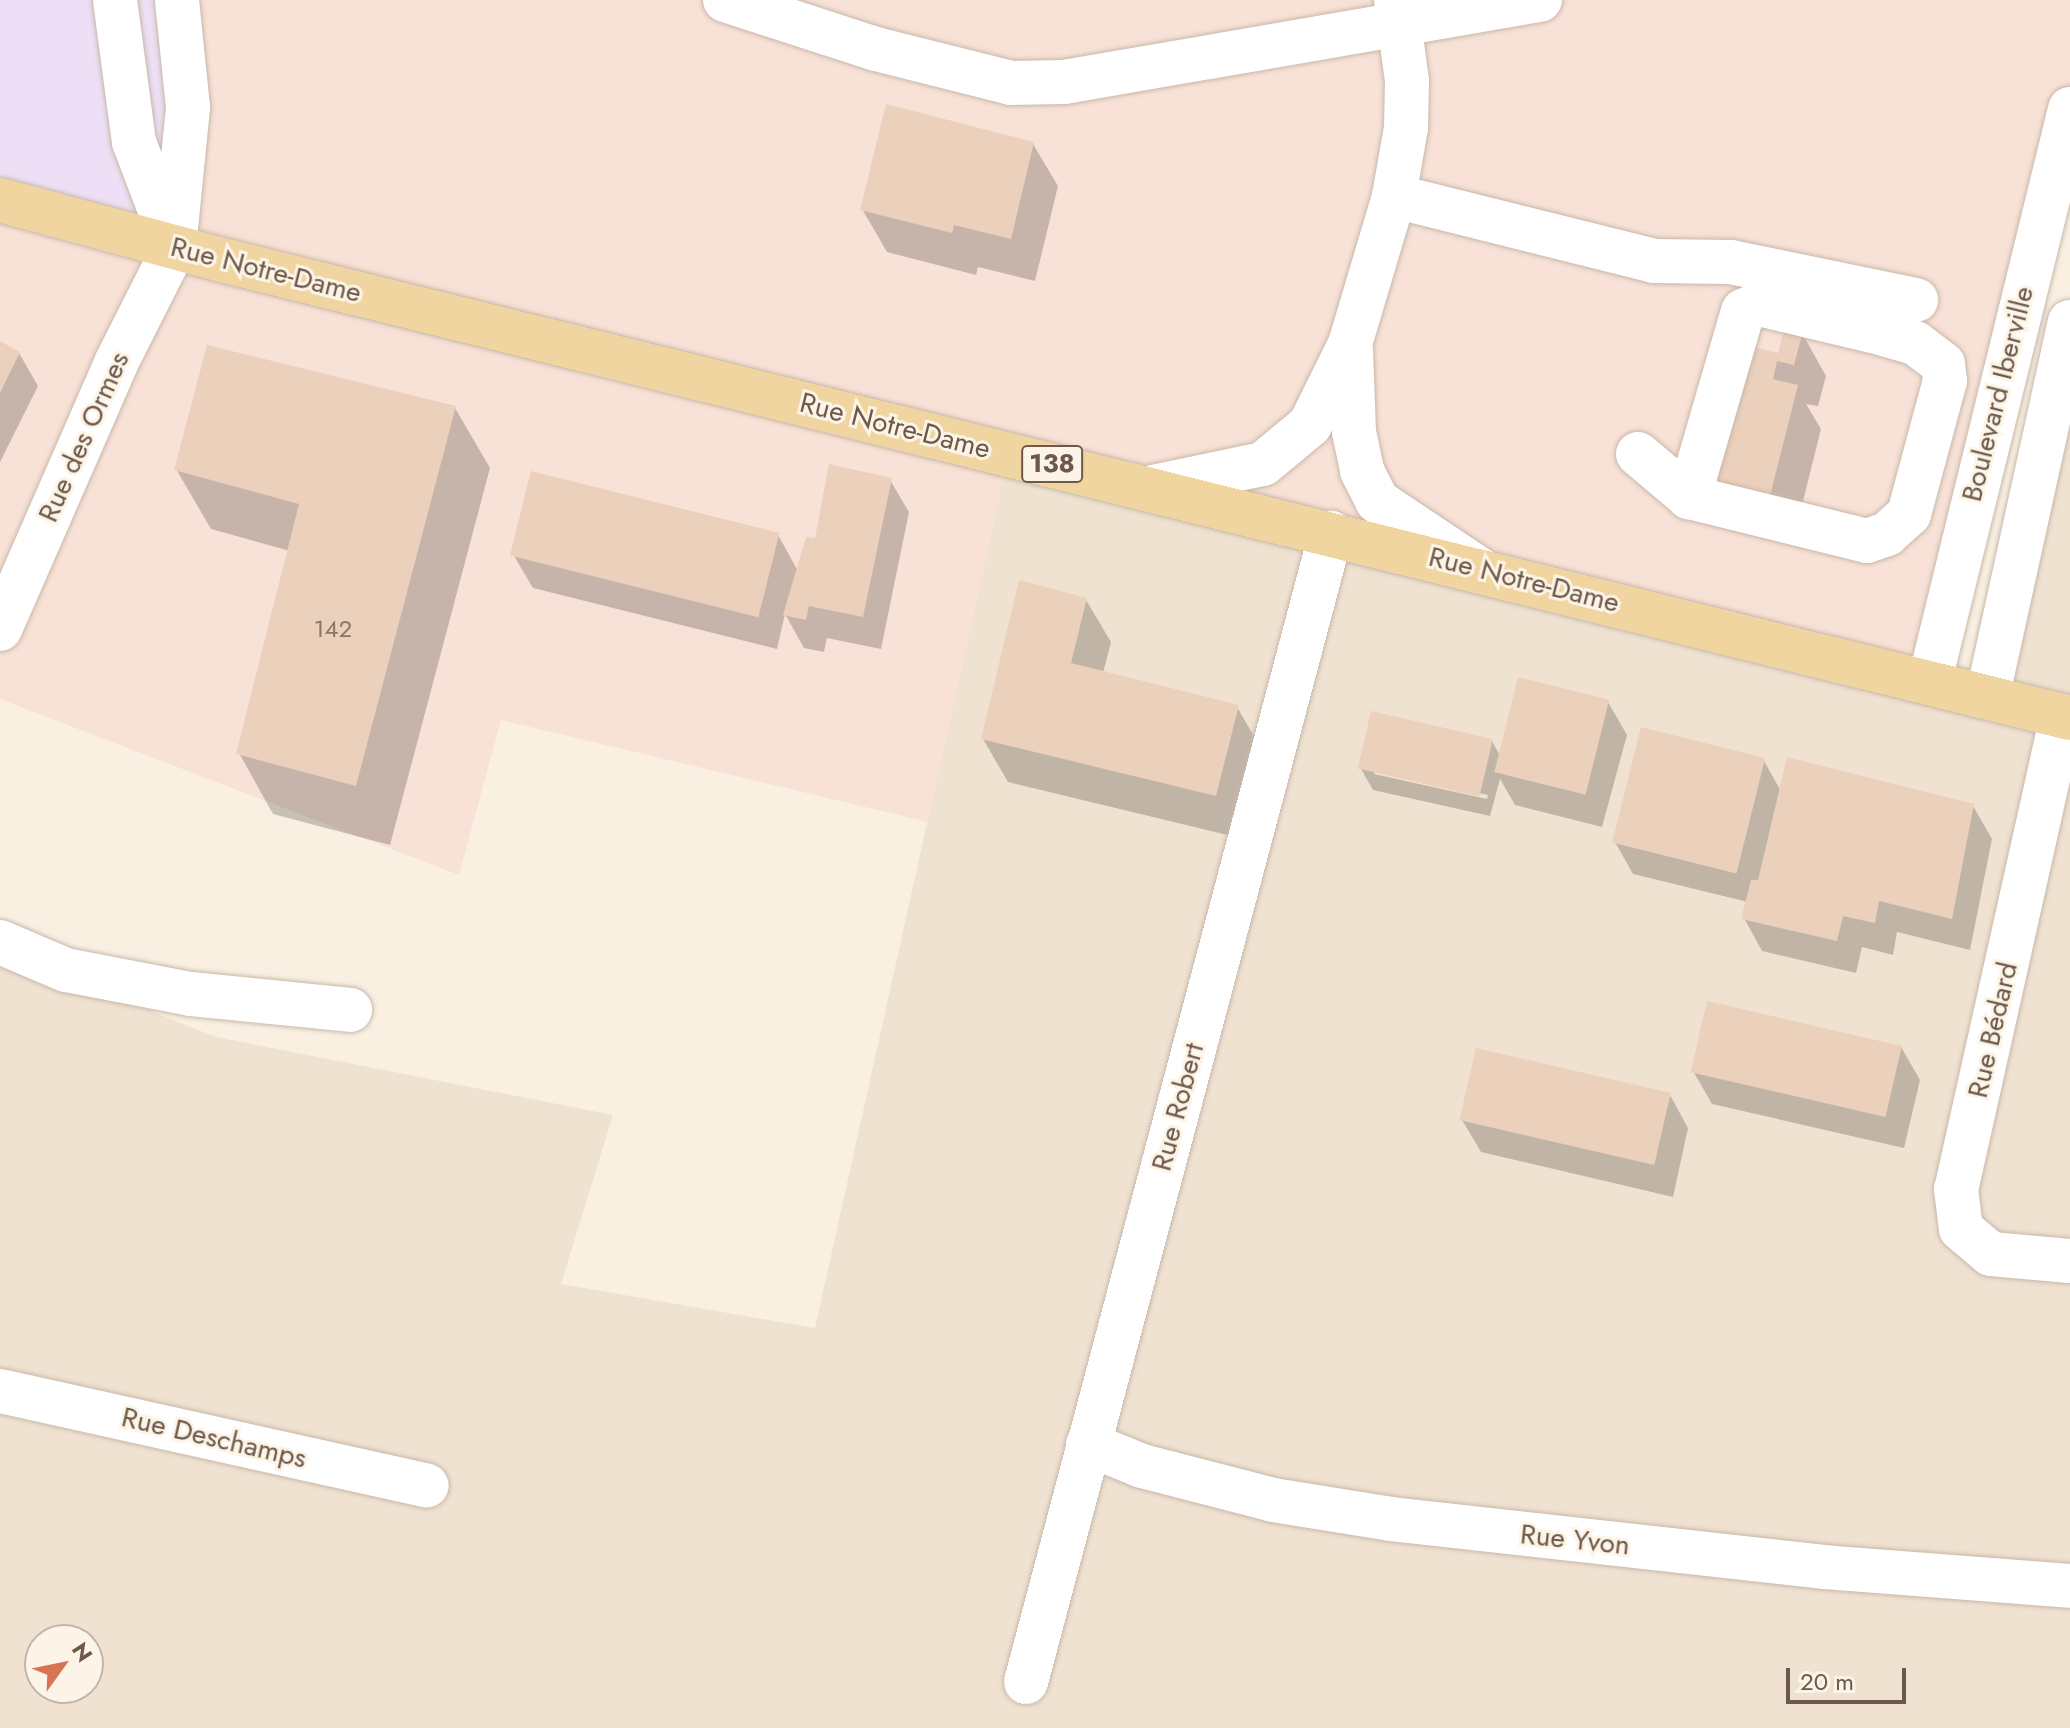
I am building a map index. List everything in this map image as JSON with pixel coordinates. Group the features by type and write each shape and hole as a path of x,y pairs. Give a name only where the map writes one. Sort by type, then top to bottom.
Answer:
{"main road":[{"name":"Rue Notre-Dame","path":"0,200 174,248 1988,694 2066,717"}],"street":[{"path":"115,0 134,142 174,248"},
{"path":"174,248 188,107 177,0"},
{"path":"725,0 770,6 876,49 1011,83 1064,82 1398,11 1540,0"},
{"path":"1148,488 1240,472 1286,449 1310,425 1350,344 1394,196 1406,128 1398,11"},
{"name":"Boulevard Iberville","path":"1930,680 2069,118"},
{"path":"1394,196 1654,261 1731,262 1896,310 1944,373 1909,514 1900,526 1867,541 1689,497 1638,454"},
{"name":"Rue des Ormes","path":"0,629 116,363 174,248"},
{"path":"1689,497 1743,311 1759,304 1896,310"},
{"name":"Boulevard Iberville","path":"1988,694 2070,322"},
{"path":"1350,344 1354,432 1362,471 1377,501 1479,569"},
{"name":"Rue Robert","path":"1026,1682 1331,533"},
{"name":"Rue Bédard","path":"2066,717 1956,1189 1961,1229 1991,1254 2070,1261"},
{"path":"0,942 66,970 144,985 350,1010"},
{"name":"Rue Deschamps","path":"0,1391 427,1486"},
{"name":"Rue Yvon","path":"1088,1444 1142,1466 1273,1500 1391,1519 1824,1567 2070,1586"}],"shaded area":[{"path":"0,0 177,0 174,248 0,200"},
{"path":"177,0 2070,0 2070,109 1930,680 1009,454 928,822 501,720 459,875 0,699 0,185"},
{"path":"2070,322 2070,1728 0,1728 0,951 216,1037 613,1115 561,1284 815,1328 1009,453 1988,694"}],"building":[{"path":"886,104 1034,142 1011,239 954,225 952,233 860,210"},
{"path":"1785,326 1803,331 1794,365 1777,361 1773,379 1798,385 1770,496 1712,481 1746,345 1778,353"},
{"path":"0,341 20,352 0,393"},
{"path":"207,345 456,406 356,786 236,754 299,504 174,470"},
{"path":"829,464 892,478 863,617 809,606 806,620 783,615 806,537 815,538"},
{"path":"531,471 779,533 758,617 510,555"},
{"path":"1019,580 1087,598 1071,663 1239,705 1216,796 981,739"},
{"path":"1518,677 1609,700 1585,795 1494,772"},
{"path":"1371,711 1493,739 1480,797 1358,768"},
{"path":"1641,727 1765,758 1736,873 1612,842"},
{"path":"1787,757 1974,804 1952,919 1879,901 1875,923 1843,916 1837,941 1741,919 1751,880 1758,880"},
{"path":"1707,1001 1902,1046 1885,1117 1691,1072"},
{"path":"1476,1048 1671,1093 1654,1165 1459,1120"}]}
